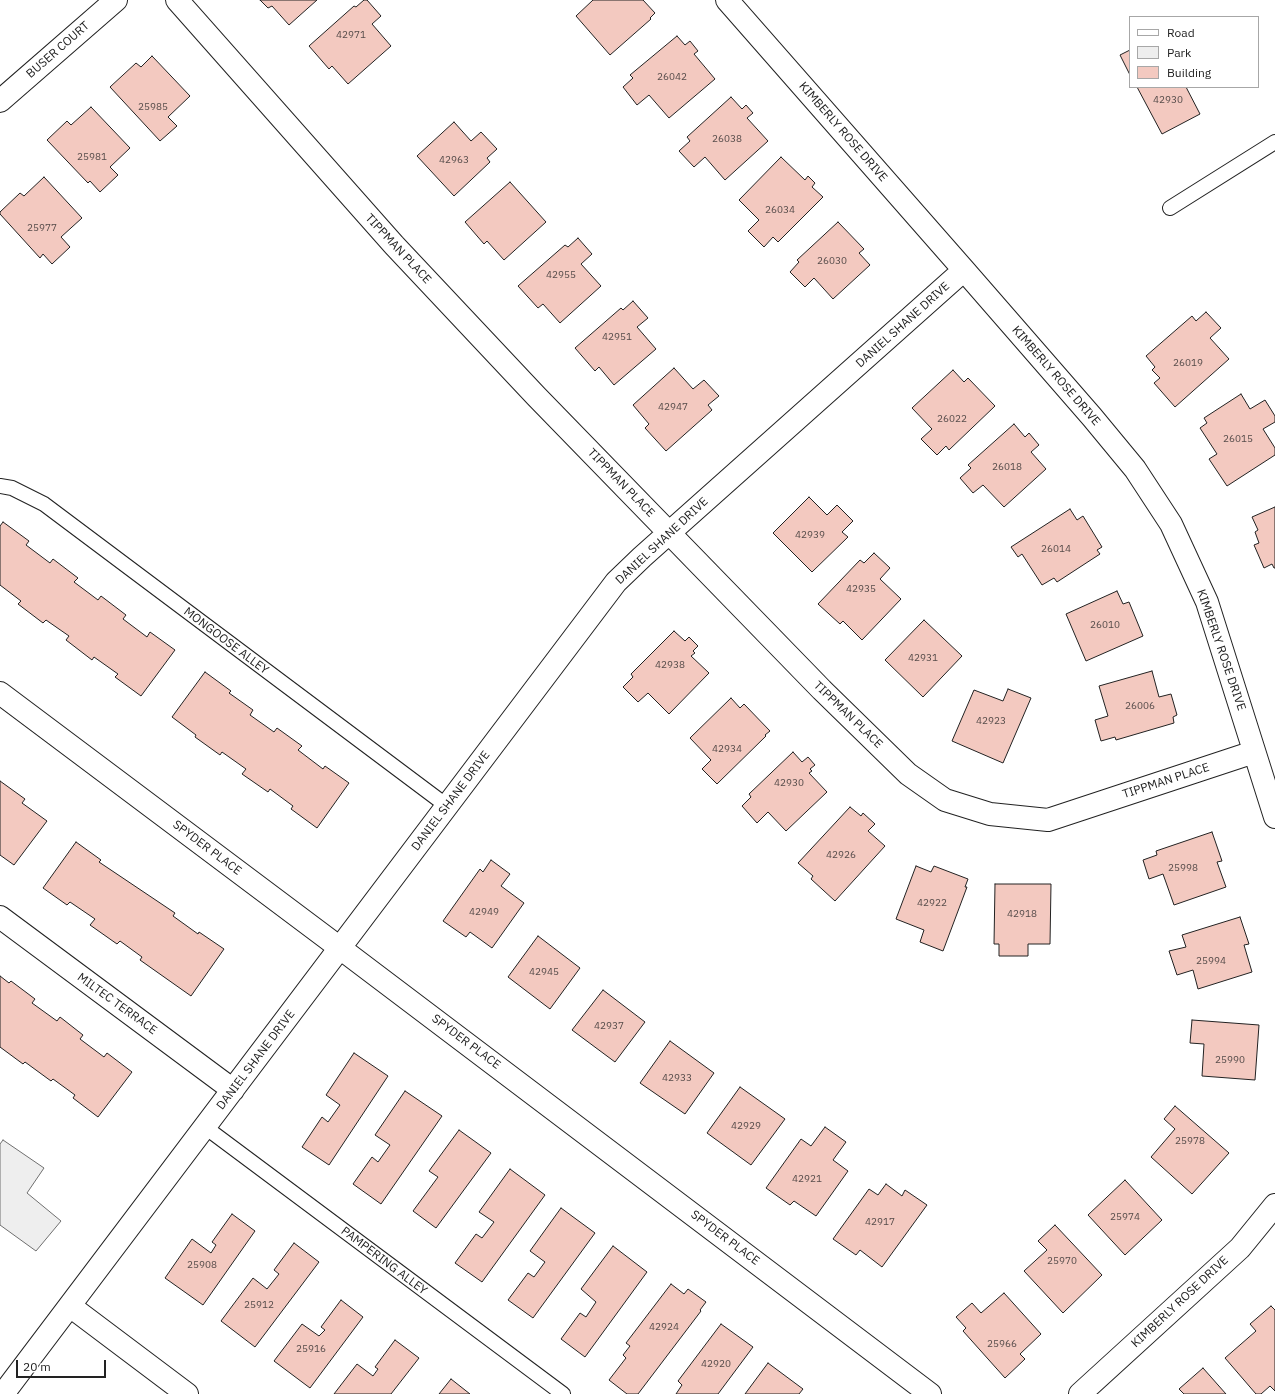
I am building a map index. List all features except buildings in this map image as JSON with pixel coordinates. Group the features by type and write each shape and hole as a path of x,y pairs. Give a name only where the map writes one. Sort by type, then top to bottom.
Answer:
{"street":[{"name":"BUSER COURT","path":"0,101 116,0"},
{"name":"TIPPMAN PLACE","path":"177,0 394,245 536,396 670,532 822,690 908,774 945,800 990,814 1048,820 1254,752"},
{"name":"KIMBERLY ROSE DRIVE","path":"727,0 1087,411 1135,469 1171,524 1207,602 1275,817"},
{"name":"DANIEL SHANE DRIVE","path":"3,1394 616,582 964,270"},
{"name":"SPYDER PLACE","path":"0,693 930,1394"},
{"name":"MILTEC TERRACE","path":"0,917 233,1090"},
{"name":"KIMBERLY ROSE DRIVE","path":"1080,1394 1240,1248 1275,1205"},
{"path":"70,1306 187,1394"}],"lane":[{"path":"1170,208 1275,142"},
{"name":"MONGOOSE ALLEY","path":"0,486 12,488 44,504 447,806"},
{"name":"PAMPERING ALLEY","path":"205,1127 563,1394"}],"green space":[{"path":"3,1140 44,1168 27,1193 61,1221 36,1251 0,1225 0,1144"}]}
